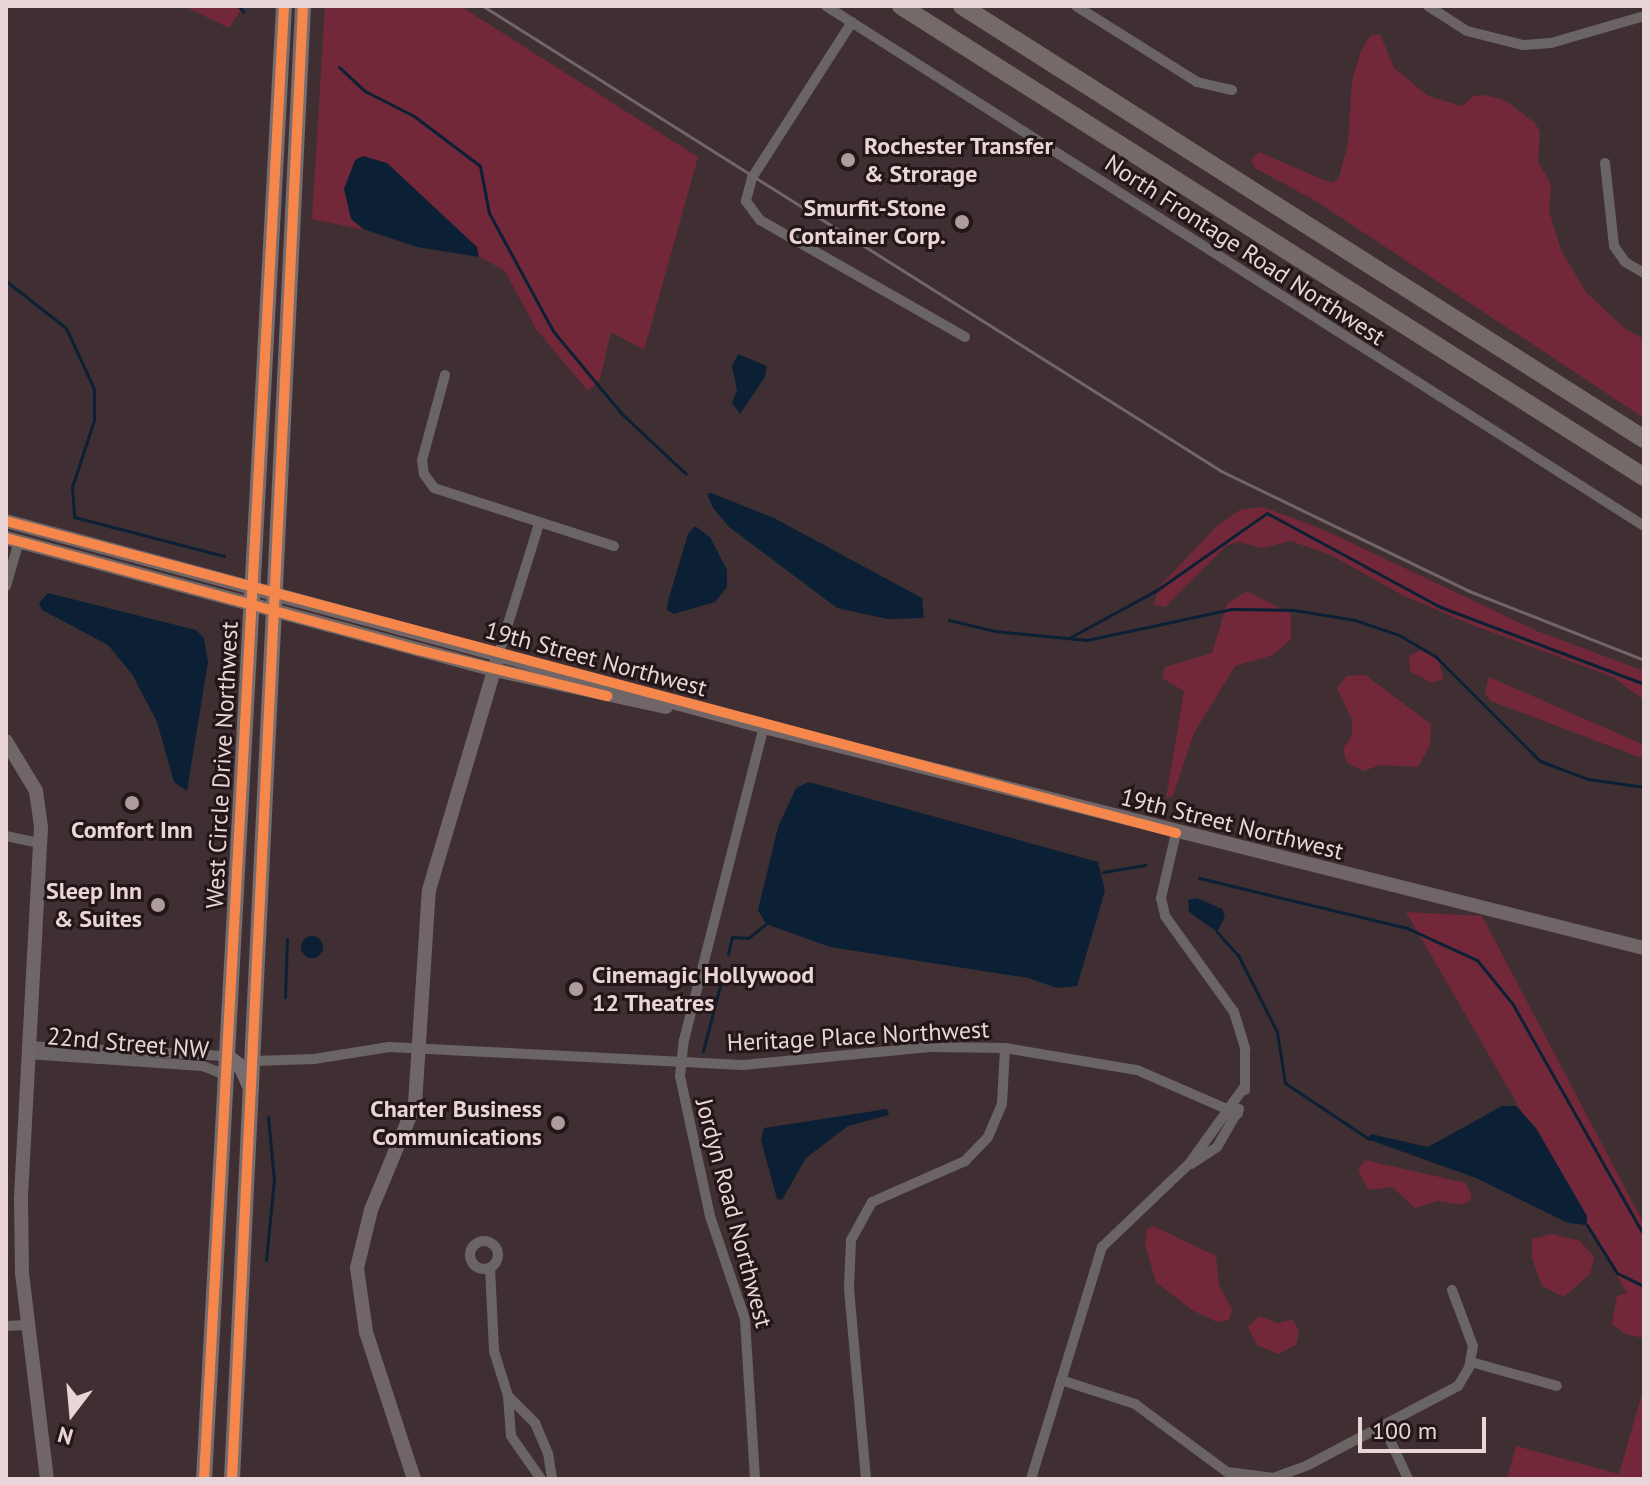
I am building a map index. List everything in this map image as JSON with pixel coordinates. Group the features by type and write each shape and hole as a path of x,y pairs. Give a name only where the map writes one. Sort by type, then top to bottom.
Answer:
{"highway":[{"path":"899,6 1644,477"},
{"path":"962,6 1644,439"}],"main road":[{"name":"West Circle Drive Northwest","path":"204,1479 284,6"},
{"name":"West Circle Drive Northwest","path":"232,1479 255,1061 303,6"},
{"path":"226,1056 242,1068 252,1094"}],"street":[{"name":"North Frontage Road Northwest","path":"826,6 1644,526"},
{"path":"1076,6 1188,77 1232,90"},
{"path":"1428,6 1467,31 1523,45 1551,43 1644,16"},
{"path":"852,22 752,178 746,201 760,220 965,337"},
{"path":"1605,163 1614,246 1625,262 1644,273"},
{"path":"445,375 423,452 427,480 449,496 614,546"},
{"name":"19th Street Northwest","path":"6,521 764,727 1176,833 1644,948"},
{"path":"414,1479 366,1332 357,1268 371,1210 410,1119 421,1048 429,890 539,524"},
{"name":"19th Street Northwest","path":"12,539 495,670 764,727"},
{"path":"6,586 12,539"},
{"name":"Jordyn Road Northwest","path":"755,1479 745,1319 710,1216 684,1107 681,1062 764,727"},
{"path":"6,741 36,791 38,843 21,1200 27,1325 47,1479"},
{"path":"1031,1479 1102,1247 1189,1164 1234,1111 1245,1086 1245,1049 1234,1012 1165,916 1161,898 1176,833"},
{"path":"6,836 38,843"},
{"name":"Heritage Place Northwest","path":"255,1061 421,1048 743,1065 930,1047 1005,1048 1137,1070 1234,1111"},
{"path":"866,1479 849,1253 864,1213 896,1188 951,1169 988,1137 1002,1104 1005,1048"},
{"name":"22nd Street NW","path":"27,1050 226,1056"},
{"name":"22nd Street NW","path":"27,1050 203,1066 225,1075"},
{"path":"490,1268 494,1351 508,1396 511,1436 541,1479"},
{"path":"1061,1380 1135,1404 1216,1467 1251,1478 1294,1471 1453,1391 1471,1362 1472,1338 1452,1290"},
{"path":"6,1326 27,1325"},
{"path":"1471,1362 1557,1386"},
{"path":"508,1396 535,1423 548,1453 552,1479"},
{"path":"1384,1427 1408,1479"}],"shaded area":[{"path":"184,6 242,6 242,8 229,28"},
{"path":"325,6 460,6 698,157 644,350 611,332 600,379 588,391 536,329 505,271 473,253 312,219"},
{"path":"1380,34 1394,68 1428,96 1462,106 1474,96 1485,95 1506,101 1535,123 1540,132 1538,162 1551,184 1549,211 1561,250 1586,292 1624,328 1644,339 1644,418 1316,201 1255,168 1251,160 1259,152 1333,183 1339,177 1348,144 1352,81 1361,51 1370,36"},
{"path":"1263,507 1322,529 1537,631 1644,671 1644,700 1613,677 1475,626 1402,595 1331,555 1291,541 1262,548 1238,542 1227,545 1165,607 1154,605 1158,588 1217,526 1240,510"},
{"path":"1247,591 1291,614 1291,639 1273,655 1235,666 1194,733 1173,796 1166,798 1184,691 1162,678 1165,667 1212,653 1227,604"},
{"path":"1421,650 1438,658 1443,679 1432,683 1410,671 1409,656"},
{"path":"1365,675 1431,724 1430,745 1418,767 1379,765 1364,771 1347,763 1343,749 1352,735 1352,720 1337,688 1347,676"},
{"path":"1489,677 1644,745 1644,759 1491,701 1485,693"},
{"path":"1406,912 1482,916 1644,1224 1644,1338 1625,1334 1612,1324 1617,1296 1627,1293"},
{"path":"1364,1160 1466,1183 1472,1198 1463,1205 1438,1201 1415,1208 1392,1187 1369,1190 1358,1171"},
{"path":"1153,1226 1216,1256 1219,1285 1232,1309 1229,1320 1217,1322 1192,1310 1156,1282 1145,1245 1147,1229"},
{"path":"1551,1234 1580,1241 1594,1257 1590,1274 1564,1297 1542,1286 1532,1258 1532,1239"},
{"path":"1259,1316 1278,1323 1293,1320 1299,1332 1296,1345 1278,1354 1257,1345 1248,1327"},
{"path":"1644,1387 1644,1479 1507,1479 1516,1446 1619,1474"}],"water":[{"path":"363,156 387,163 477,247 479,257 417,247 363,229 351,219 344,189 355,160"},
{"path":"738,354 767,366 765,377 740,414 732,403 737,390 732,366"},
{"path":"707,494 774,518 922,598 924,618 887,619 837,608 729,527 713,508"},
{"path":"695,526 710,537 727,570 727,587 715,602 674,614 667,610 668,601 688,534"},
{"path":"48,593 196,630 204,638 208,662 187,791 174,782 157,722 132,674 108,645 42,610 39,603"},
{"path":"809,782 1098,862 1105,891 1077,986 1057,988 1028,978 830,947 766,924 758,910 778,827 796,788"},
{"path":"1197,898 1222,909 1225,917 1217,932 1189,912 1188,900"},
{"path":"312,936 320,939 323,947 320,955 312,958 304,955 301,947 304,939"},
{"path":"1502,1106 1516,1106 1536,1128 1587,1216 1587,1225 1568,1223 1476,1178 1367,1139 1371,1134 1428,1147"},
{"path":"887,1109 889,1115 848,1126 806,1158 782,1200 777,1199 761,1140 764,1128"}],"waterway":[{"path":"238,6 244,12"},
{"path":"339,67 365,91 414,116 480,166 489,213 553,331 621,413 686,474"},
{"path":"6,281 66,328 94,389 94,420 72,487 74,517 224,556"},
{"path":"1069,638 1157,590 1267,513 1438,606 1644,684"},
{"path":"949,620 995,631 1087,640 1232,609 1294,610 1355,620 1399,635 1435,656 1540,761 1588,779 1644,787"},
{"path":"1103,872 1145,865"},
{"path":"1199,878 1407,928 1477,960 1512,1003 1644,1235"},
{"path":"728,954 732,937 748,938 766,924"},
{"path":"1217,932 1238,955 1277,1032 1285,1083 1369,1139"},
{"path":"285,997 287,939"},
{"path":"703,1051 721,982"},
{"path":"266,1260 274,1180 268,1117"},
{"path":"1587,1225 1617,1273 1644,1286"}],"railway":[{"path":"483,6 1221,471 1469,591 1644,660"}],"cycle path":[{"path":"204,1479 284,6"},
{"path":"232,1479 303,6"},
{"path":"6,521 1176,833"},
{"path":"6,538 418,650 607,696"}],"place":[{"name":"Rochester Transfer & Strorage","path":"848,160"},
{"name":"Smurfit-Stone Container Corp.","path":"962,222"},
{"name":"Comfort Inn","path":"132,803"},
{"name":"Sleep Inn & Suites","path":"158,905"},
{"name":"Cinemagic Hollywood 12 Theatres","path":"576,989"},
{"name":"Charter Business Communications","path":"558,1123"}]}
